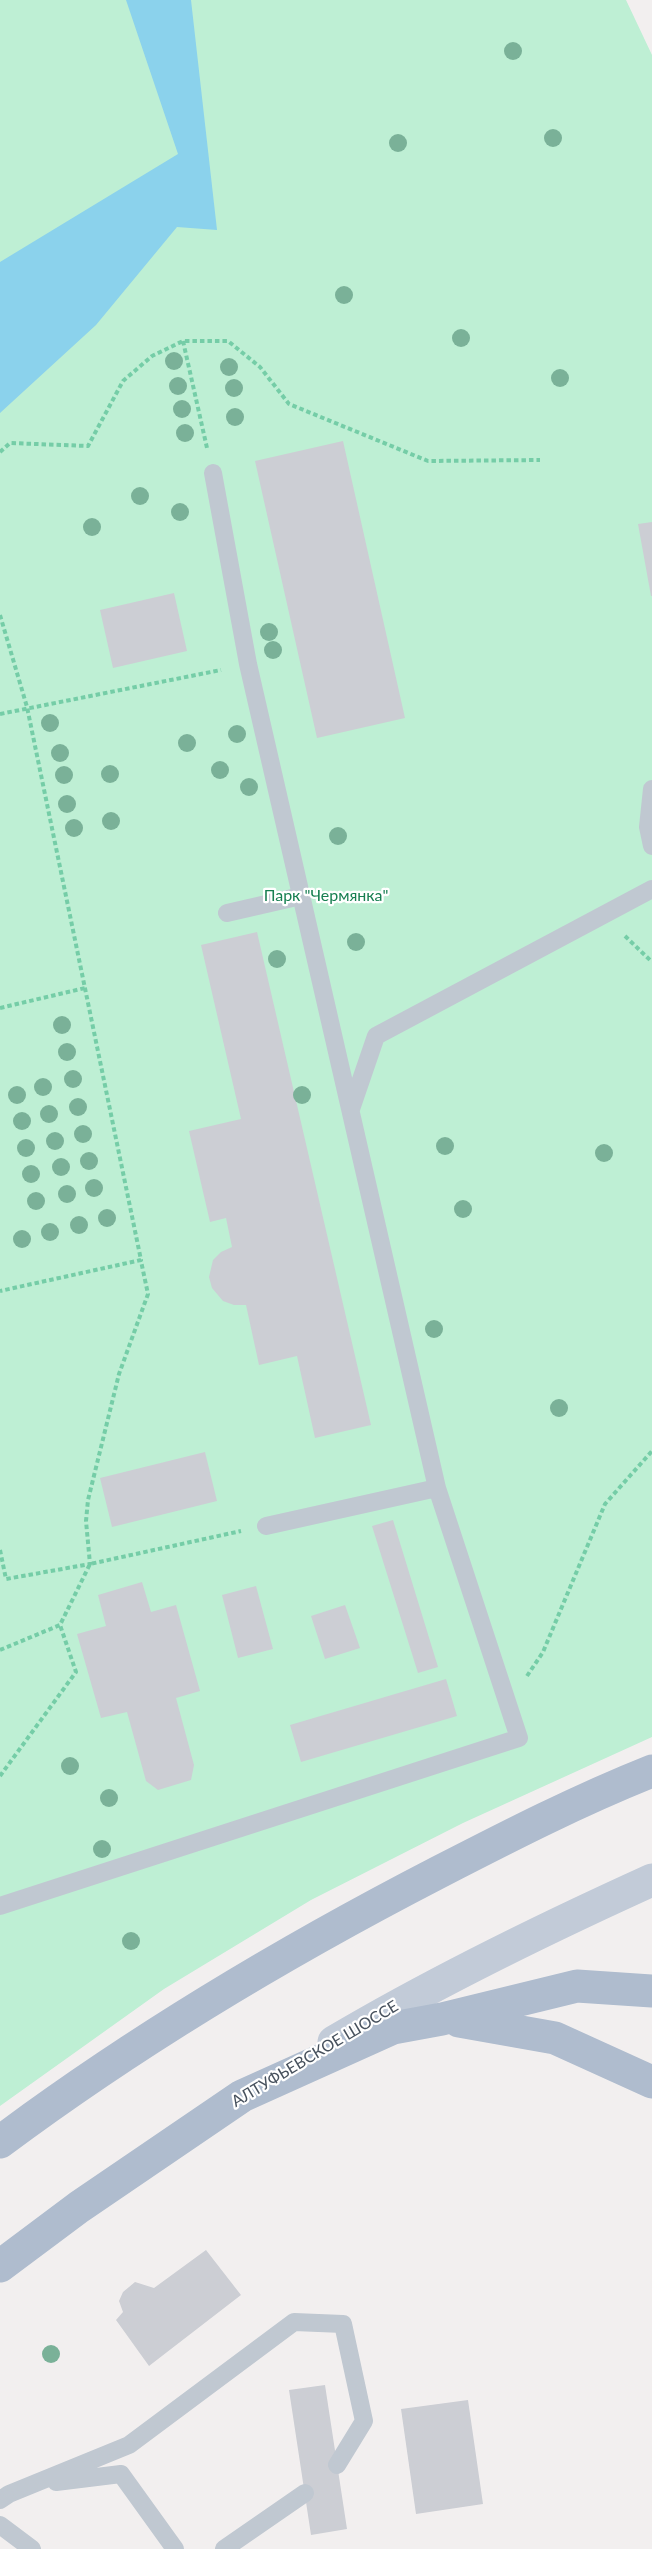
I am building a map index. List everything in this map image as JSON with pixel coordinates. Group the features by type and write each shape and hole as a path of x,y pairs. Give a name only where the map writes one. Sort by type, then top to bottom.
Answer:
{"main road":[{"path":"0,2142 189,2012 339,1924 520,1831 651,1771"},
{"path":"242,2096 393,2028 442,2019 578,1986 652,1991"},
{"path":"442,2019 555,2038 652,2082"},
{"name":"АЛТУФЬЕВСКОЕ ШОССЕ","path":"0,2266 80,2207 242,2096"}],"street":[{"name":"АЛТУФЬЕВСКОЕ ШОССЕ","path":"242,2096 386,2011 563,1920 652,1880"}],"lane":[{"path":"0,1906 519,1738 437,1488 248,664 213,473"},
{"path":"652,789 648,826 652,846"},
{"path":"350,1111 376,1036 652,889"},
{"path":"227,913 301,896"},
{"path":"266,1526 437,1488"},
{"path":"0,2500 27,2486 129,2445 294,2322 343,2324 364,2421 337,2465"},
{"path":"27,2486 121,2474 175,2549"},
{"path":"224,2549 305,2493"},
{"path":"0,2525 32,2549"}],"path":[{"path":"0,452 10,443 88,446 123,381 152,356 183,341 228,341 260,367 289,404 428,461 540,460"},
{"path":"183,341 213,473"},
{"path":"0,615 27,707 148,1294 118,1374 88,1500 86,1521 90,1564 60,1625 0,1650"},
{"path":"0,714 248,664"},
{"path":"603,915 652,962"},
{"path":"0,1008 85,988"},
{"path":"0,1291 141,1260"},
{"path":"508,1704 543,1652 605,1504 652,1452"},
{"path":"0,1579 90,1564 266,1526"},
{"path":"0,1550 6,1579"},
{"path":"0,1776 76,1672 60,1625"}],"green space":[{"name":"Парк \"Чермянка\"","path":"0,0 626,0 652,55 652,1737 463,1823 311,1900 164,1989 0,2106"}],"water":[{"path":"126,0 191,0 217,230 177,227 96,325 0,413 0,262 178,154"}],"building":[{"path":"343,441 405,718 317,738 255,461"},
{"path":"652,522 652,596 651,596 638,524"},
{"path":"174,593 187,651 113,668 100,610"},
{"path":"257,932 371,1425 315,1438 297,1356 259,1365 246,1305 234,1305 223,1301 212,1288 209,1277 213,1260 221,1252 232,1247 226,1218 210,1222 189,1131 241,1119 201,945"},
{"path":"205,1452 217,1501 112,1527 100,1478"},
{"path":"393,1520 438,1667 418,1673 372,1526"},
{"path":"142,1582 151,1612 176,1605 200,1691 176,1698 194,1765 191,1780 158,1790 146,1781 127,1712 101,1718 77,1634 106,1626 98,1595"},
{"path":"256,1586 273,1649 238,1658 222,1595"},
{"path":"345,1605 360,1648 325,1659 311,1616"},
{"path":"446,1679 457,1716 301,1762 290,1725"},
{"path":"206,2250 241,2295 149,2366 116,2320 123,2312 119,2301 123,2292 135,2282 154,2288"},
{"path":"325,2385 347,2529 311,2535 289,2390"},
{"path":"468,2400 483,2504 416,2514 401,2409"}]}
